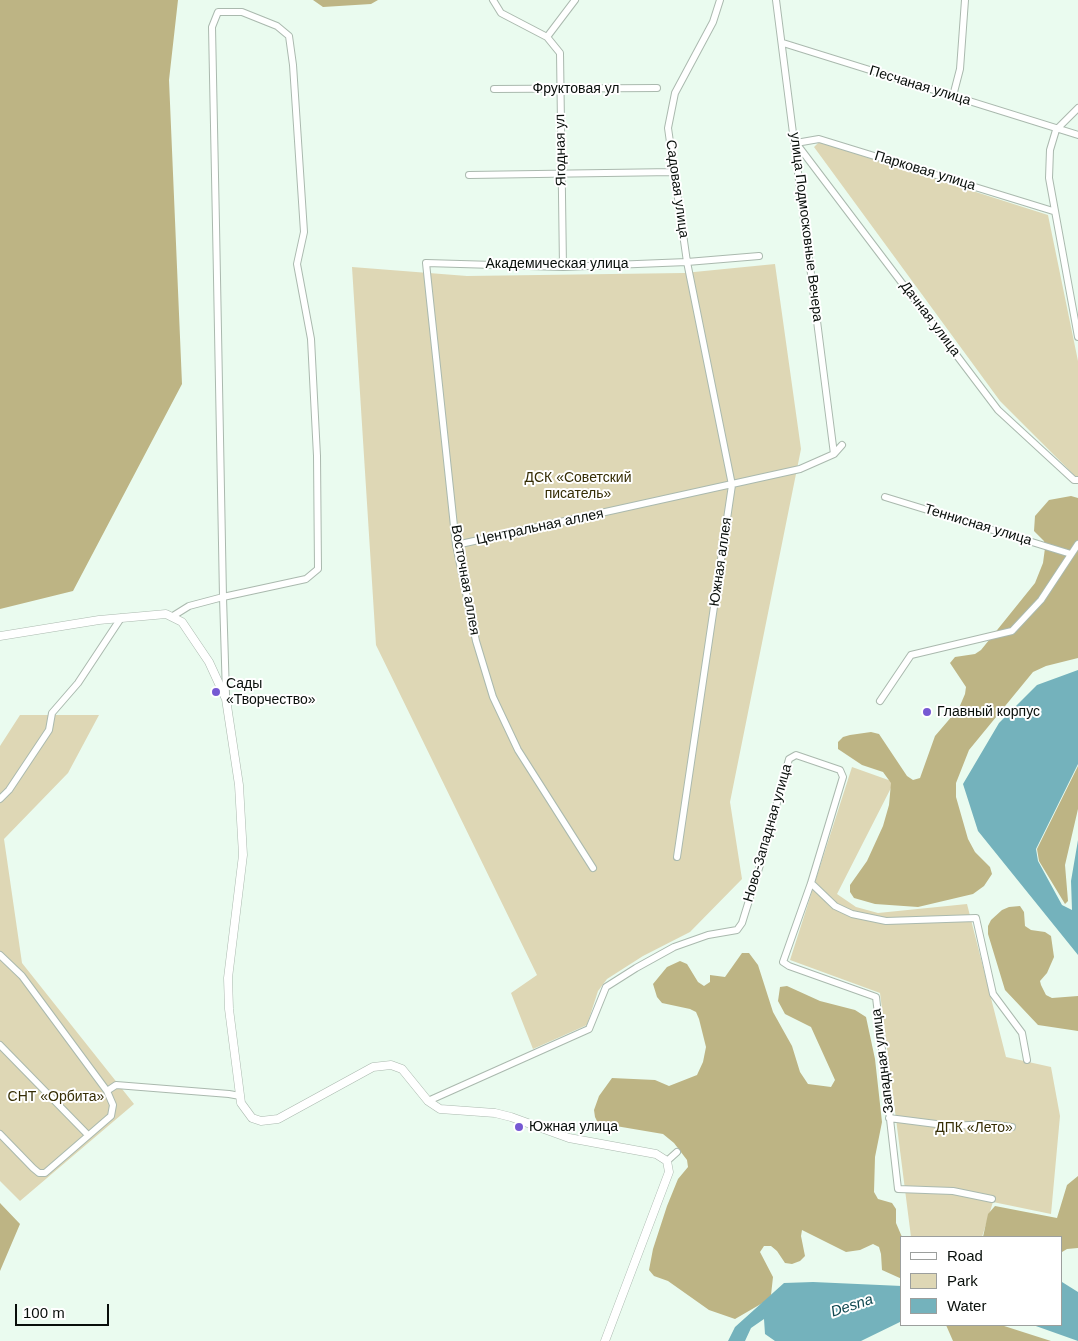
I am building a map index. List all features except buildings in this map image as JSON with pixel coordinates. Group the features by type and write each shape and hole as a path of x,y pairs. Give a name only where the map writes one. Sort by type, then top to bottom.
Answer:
{"street":[{"path":"493,0 501,13 547,37 575,0"},
{"name":"Садовая улица","path":"688,265 668,128 675,93 713,22 720,0"},
{"name":"улица Подмосковные Вечера","path":"776,0 796,143 834,454"},
{"path":"953,96 960,69 965,0"},
{"path":"173,616 189,606 223,598 306,578 318,569 319,551 311,339 297,264 304,232 289,36 277,26 242,12 218,12 212,27 223,598 226,699 243,835 240,880 228,978 240,1096 243,1109 252,1118 261,1121 278,1119 373,1067 391,1064 402,1069 428,1101 440,1109 495,1113 569,1138 656,1154 667,1161 669,1172 605,1341"},
{"name":"Ягодная ул","path":"547,37 560,53 563,267"},
{"name":"Песчаная улица","path":"783,43 1056,130 1078,135"},
{"name":"Фруктовая ул","path":"494,89 657,88"},
{"path":"1078,108 1056,130 1050,150 1049,178 1053,211 1078,337"},
{"name":"Парковая улица","path":"796,143 819,139 1053,211"},
{"name":"Дачная улица","path":"796,143 998,410 1074,480 1078,480"},
{"path":"469,175 674,172"},
{"name":"Академическая улица","path":"426,263 563,267 688,265 759,256"},
{"name":"Восточная аллея","path":"426,263 456,545 476,641 493,697 518,750 593,868"},
{"name":"Южная аллея","path":"677,857 732,485 688,265"},
{"path":"834,454 842,445"},
{"name":"Центральная аллея","path":"456,545 732,485 800,468 834,454"},
{"name":"Теннисная улица","path":"885,497 1071,554"},
{"path":"880,701 911,655 1012,630 1041,600 1078,544"},
{"path":"0,636 121,618 159,614 173,616 182,622 193,635 209,662 226,699"},
{"path":"0,798 9,790 49,730 52,713 78,682 121,618"},
{"name":"Ново-Западная улица","path":"428,1101 589,1029 606,987 674,947 708,935 737,930 742,923 760,865 788,759 796,754 840,770 843,777 811,883"},
{"path":"811,883 835,906 852,914 886,921 976,918 993,994 1022,1032 1027,1060"},
{"name":"Западная улица","path":"811,883 783,962 789,966 876,997 898,1189 953,1191 992,1199"},
{"path":"0,955 22,976 107,1091 113,1105 112,1116 45,1173 39,1173 33,1168 0,1134"},
{"path":"0,1045 88,1135"},
{"path":"107,1091 116,1085 240,1096"},
{"path":"889,1118 952,1126 987,1124 1012,1127"},
{"path":"667,1161 677,1152"}],"green space":[{"path":"819,142 1048,215 1078,361 1078,476 1075,476 1000,401 814,147"},
{"name":"ДСК «Советский писатель»","path":"775,264 801,449 730,802 742,879 690,932 643,956 607,979 598,991 587,1025 533,1049 511,993 537,975 376,645 352,267 467,276 684,273"},
{"name":"СНТ «Орбита»","path":"20,715 99,715 68,773 4,839 22,963 134,1104 20,1201 0,1181 0,746"},
{"name":"ДПК «Лето»","path":"852,767 894,782 837,894 856,907 878,913 967,904 1006,1057 1051,1067 1060,1116 1051,1214 993,1202 982,1236 911,1236 880,993 790,960"}],"shaded area":[{"path":"0,0 178,0 169,80 182,384 73,591 0,609"},
{"path":"313,0 378,0 371,4 323,7"},
{"path":"1071,496 1078,498 1078,658 1046,666 1033,672 969,750 956,783 956,797 968,839 975,852 990,867 992,874 984,886 973,894 918,907 875,904 854,898 850,892 850,885 867,861 883,826 889,805 891,783 883,772 862,765 838,749 838,742 843,737 850,735 871,732 879,734 907,776 913,780 920,778 935,736 959,708 965,694 966,687 950,663 955,657 975,654 981,650 1035,583 1043,563 1045,548 1044,541 1034,531 1035,516 1049,500"},
{"path":"1078,766 1078,809 1065,865 1068,901 1065,904 1039,861 1037,849"},
{"path":"1020,906 1024,912 1025,926 1031,930 1045,932 1051,936 1054,957 1047,973 1040,981 1041,985 1046,995 1052,998 1078,996 1078,1031 1038,1025 1005,990 988,934 988,926 991,920 1002,910"},
{"path":"742,953 749,953 758,965 773,1012 792,1046 800,1072 808,1084 831,1087 835,1080 811,1027 785,1014 778,1001 780,987 787,986 820,1001 855,1010 866,1017 875,1059 882,1122 875,1157 874,1192 878,1199 892,1203 896,1209 896,1223 902,1236 900,1236 900,1278 882,1270 879,1247 873,1244 860,1250 846,1252 802,1230 801,1236 805,1256 800,1261 792,1264 785,1263 771,1246 764,1246 760,1252 773,1277 771,1295 766,1301 735,1319 709,1310 668,1281 654,1276 649,1270 653,1249 667,1206 678,1179 688,1167 687,1160 674,1143 663,1134 598,1123 594,1110 599,1096 612,1078 655,1080 669,1086 697,1075 703,1062 706,1047 696,1012 662,1003 657,997 653,984 667,967 680,961 687,964 698,982 704,986 710,982 710,975 725,977"},
{"path":"1078,1176 1078,1248 1063,1251 1063,1236 983,1236 988,1214 995,1206 1057,1218 1067,1185"},
{"path":"0,1203 20,1224 0,1271"},
{"path":"946,1326 1004,1326 1051,1341 953,1341"}],"water":[{"path":"1078,670 1078,764 1036,849 1038,861 1062,905 1072,910 1071,881 1078,840 1078,955 978,831 963,784 999,723 1037,685"},
{"name":"Desna","path":"813,1282 900,1286 900,1322 861,1341 775,1341 765,1334 764,1319 751,1328 745,1341 728,1341 735,1327 784,1283"},
{"path":"1063,1283 1078,1292 1078,1341 1036,1326 1063,1326"}],"place":[{"name":"Сады «Творчество»","path":"216,692"},
{"name":"Главный корпус","path":"927,712"},
{"name":"Южная улица","path":"519,1127"}]}
